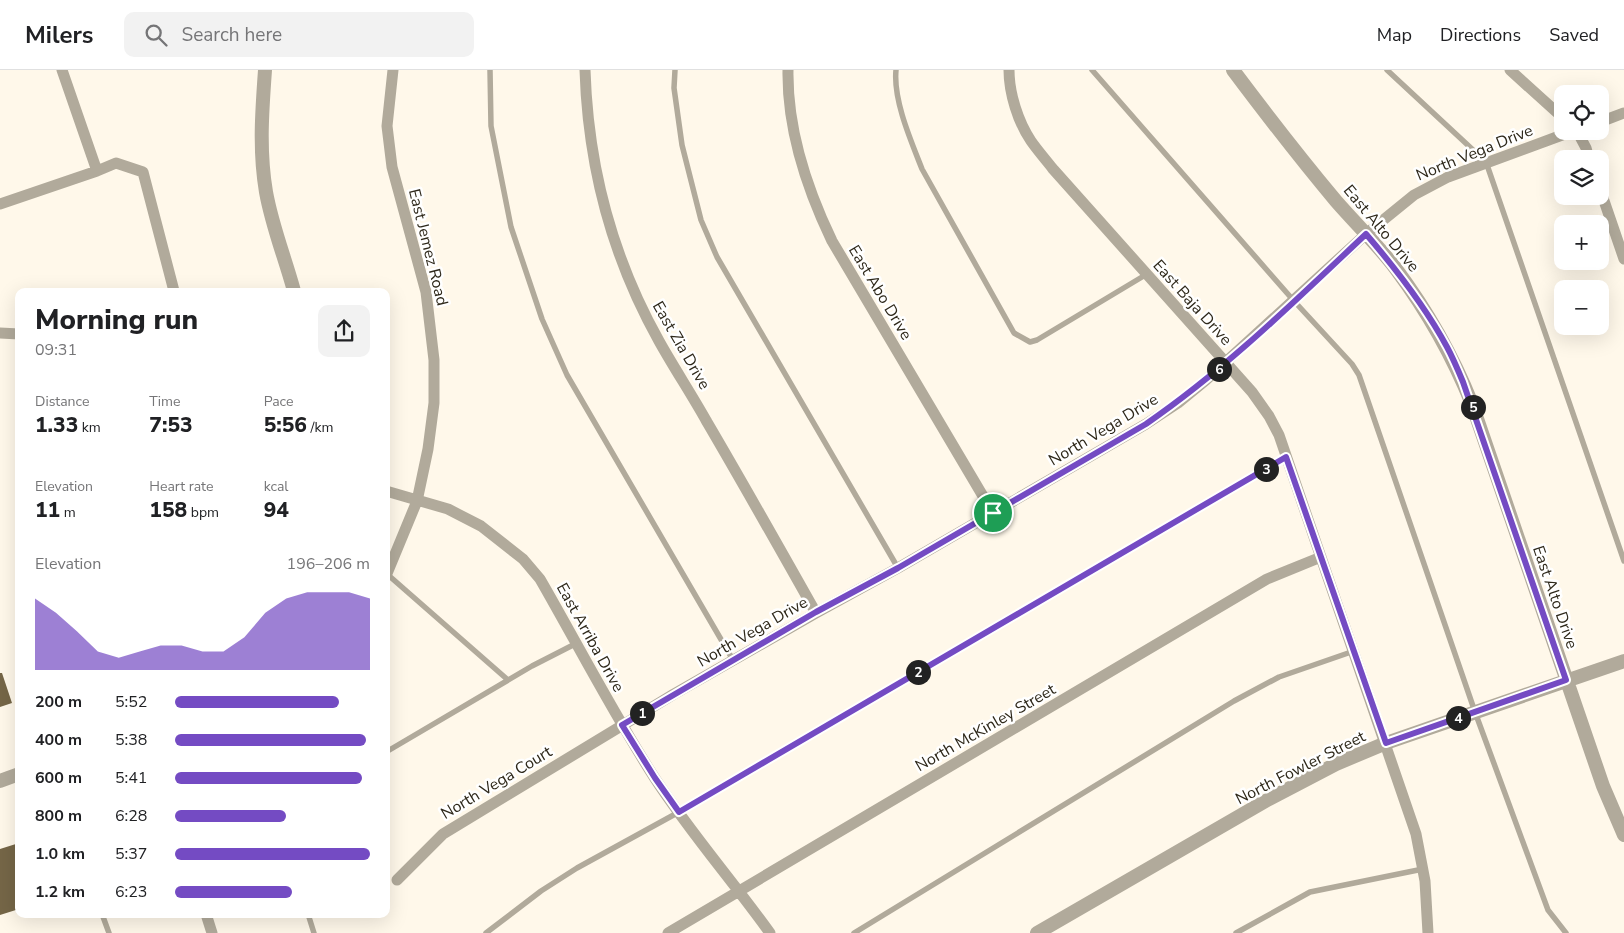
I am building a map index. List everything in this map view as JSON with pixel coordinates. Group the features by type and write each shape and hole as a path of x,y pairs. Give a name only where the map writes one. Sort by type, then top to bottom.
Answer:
{"street":[{"path":"62,70 96,171"},
{"path":"265,70 261,132 266,193 293,288"},
{"name":"East Jemez Road","path":"390,568 417,501 428,449 434,403 434,360 426,292 388,146 387,126 393,70"},
{"name":"East Zia Drive","path":"584,70 588,123 602,199 613,237 632,285 659,341 816,612"},
{"name":"East Abo Drive","path":"788,70 792,127 802,168 816,208 832,241 993,513"},
{"name":"East Baja Drive","path":"1009,70 1011,91 1016,109 1030,140 1053,170 1252,392 1269,416 1279,435 1416,834 1425,881 1428,933"},
{"name":"East Alto Drive","path":"1233,70 1292,147 1395,268 1447,346 1463,382 1603,786 1624,835"},
{"path":"1510,70 1554,110"},
{"path":"1609,119 1624,113"},
{"name":"North Vega Drive","path":"622,725 816,612 898,568 993,513 1146,424 1178,403 1227,363 1366,234 1414,195 1448,177 1554,138"},
{"path":"0,204 116,163 143,172 173,288"},
{"path":"1605,205 1624,259"},
{"path":"0,333 15,334"},
{"name":"East Arriba Drive","path":"390,492 448,509 482,526 523,559 540,579 622,725 655,778 770,933"},
{"name":"North McKinley Street","path":"668,933 1266,579 1321,557"},
{"name":"North Fowler Street","path":"1037,933 1269,799 1336,764 1386,743 1624,661"},
{"name":"North Vega Court","path":"397,880 443,834 622,725"},
{"path":"0,781 15,775"},
{"path":"207,918 212,933"}],"lane":[{"path":"490,70 491,126 511,227 542,319 566,375 733,660"},
{"path":"675,70 674,88 682,145 701,220 717,257 898,568"},
{"path":"896,70 896,94 922,169 1014,333 1030,342 1036,340 1147,274"},
{"path":"1092,70 1294,301 1352,364 1359,376 1475,712 1548,910 1566,933"},
{"path":"1387,70 1486,162 1624,561"},
{"path":"486,933 541,891 607,851 679,812 1286,457"},
{"path":"390,578 508,680"},
{"path":"390,750 508,680 577,643"},
{"path":"854,933 1234,701 1279,677 1354,651"},
{"path":"1236,933 1310,892 1423,869"},
{"path":"103,918 109,933"},
{"path":"309,918 314,933"}],"building":[{"path":"0,673 2,673 12,703 0,707"},
{"path":"15,844 15,910 0,915 0,849"}],"route":[{"path":"1366,234 1395,268 1447,346 1472,404 1566,680 1386,743 1286,457 679,812 622,725 816,612 898,568 993,513 1146,424 1178,403 1227,363 1366,234"}]}
